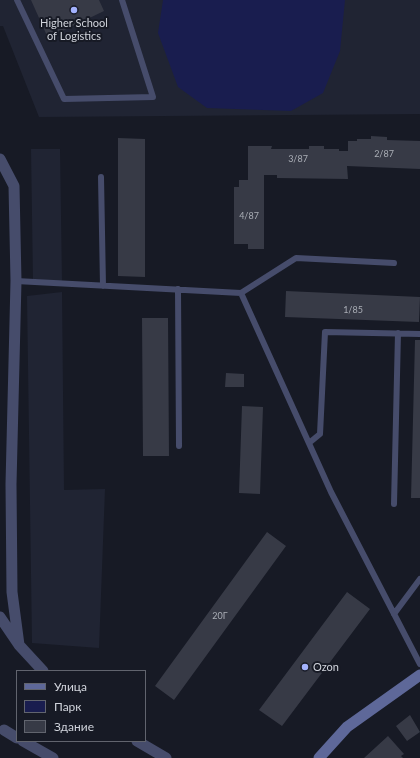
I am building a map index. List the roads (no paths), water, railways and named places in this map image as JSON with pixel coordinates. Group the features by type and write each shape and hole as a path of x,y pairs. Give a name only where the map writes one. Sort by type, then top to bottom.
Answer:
{"main road":[{"path":"319,758 347,727 420,675"}],"street":[{"path":"0,159 14,186 16,281 11,484 12,592 19,645"},
{"path":"0,617 19,645 42,670"},
{"path":"4,730 16,737"},
{"path":"25,742 53,758"},
{"path":"139,742 166,758"}],"lane":[{"path":"17,0 64,99 153,97 122,0"},
{"path":"101,177 103,286"},
{"path":"16,281 241,293 296,258 394,263"},
{"path":"178,290 179,446"},
{"path":"241,293 331,492 420,664"},
{"path":"309,443 320,434 325,332 420,334"},
{"path":"394,504 398,333"},
{"path":"394,614 420,579"}],"place":[{"name":"Higher School of Logistics","path":"74,10"},
{"name":"Ozon","path":"305,667"}]}
